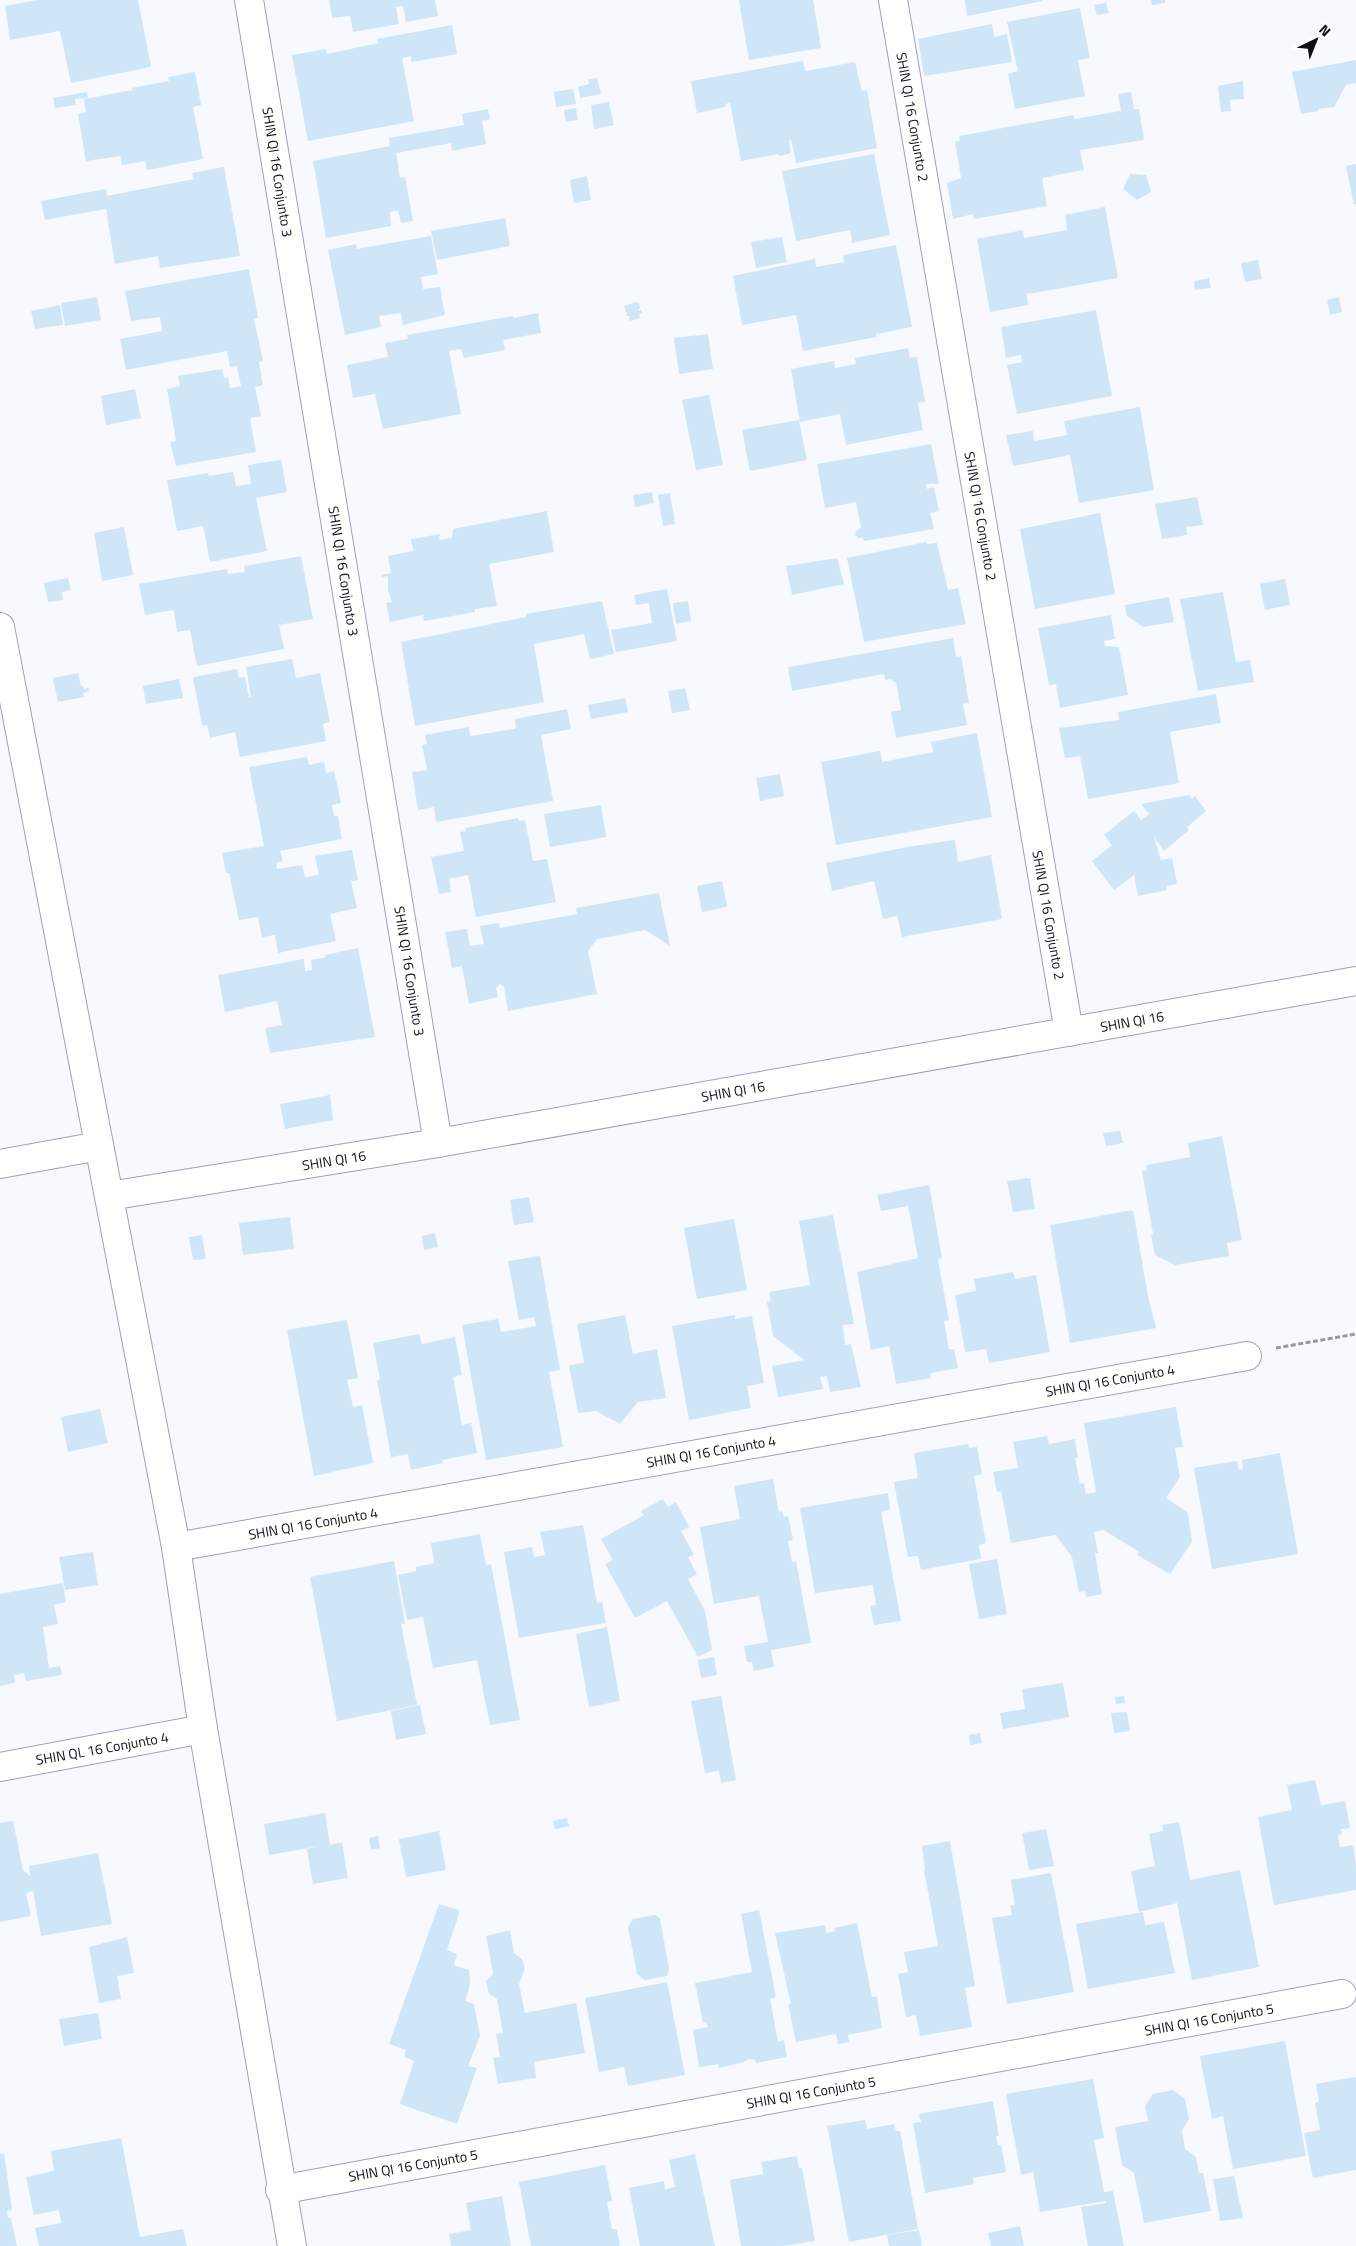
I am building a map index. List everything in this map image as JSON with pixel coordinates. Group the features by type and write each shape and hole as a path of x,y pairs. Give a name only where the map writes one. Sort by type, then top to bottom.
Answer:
{"street":[{"name":"SHIN QI 16 Conjunto 3","path":"249,0 438,1143"},
{"name":"SHIN QI 16 Conjunto 2","path":"893,0 1069,1032"},
{"path":"0,627 176,1547 203,1729 280,2190 292,2246"},
{"name":"SHIN QI 16","path":"109,1196 438,1143 1356,981"},
{"path":"0,1164 99,1146"},
{"name":"SHIN QI 16 Conjunto 4","path":"176,1547 1247,1356"},
{"name":"SHIN QL 16 Conjunto 4","path":"0,1766 203,1729"},
{"name":"SHIN QI 16 Conjunto 5","path":"280,2190 1342,1994"}],"path":[{"path":"1247,1356 1262,1351 1356,1334"}],"building":[{"path":"37,0 138,0 151,67 71,83 60,31 10,40 5,6"},
{"path":"329,0 435,0 438,16 406,22 403,6 396,7 399,24 353,32 350,16 332,18"},
{"path":"739,0 813,0 821,48 749,60"},
{"path":"965,0 1043,0 1043,1 967,16"},
{"path":"1151,0 1165,0 1165,3 1152,5"},
{"path":"1106,3 1109,13 1097,15 1094,5"},
{"path":"1080,8 1090,58 1078,60 1085,96 1015,109 1008,74 1018,71 1007,22"},
{"path":"992,24 994,37 1007,34 1012,62 924,76 918,39"},
{"path":"452,25 457,54 411,62 411,56 402,58 414,121 308,141 292,55 326,49 327,54 378,43 377,39"},
{"path":"1356,60 1356,83 1346,85 1334,107 1301,114 1292,72"},
{"path":"803,61 805,71 855,62 862,91 867,90 877,148 796,163 791,139 789,140 791,153 741,161 730,103 725,104 726,107 697,113 691,81"},
{"path":"195,72 201,105 193,107 203,159 147,170 145,161 122,165 120,156 86,161 78,114 86,112 84,99 133,90 132,88 169,81 168,77"},
{"path":"597,78 601,94 580,98 578,87 589,84 588,79"},
{"path":"1243,81 1244,99 1230,100 1231,111 1221,112 1218,86"},
{"path":"573,89 576,104 556,107 554,92"},
{"path":"87,92 88,98 75,99 76,105 55,108 53,98"},
{"path":"1131,92 1134,109 1139,109 1144,140 1080,150 1084,170 1042,178 1047,206 974,219 973,214 953,219 947,183 961,178 955,142 960,141 959,136 1074,115 1074,119 1121,111 1118,94"},
{"path":"609,102 614,125 594,129 591,105"},
{"path":"576,108 578,120 566,122 564,110"},
{"path":"488,109 490,119 482,121 486,144 452,151 451,143 396,153 400,178 405,177 413,221 401,223 398,210 390,212 391,226 326,238 313,161 390,146 389,138 464,125 462,114"},
{"path":"874,154 890,235 852,243 850,230 796,241 782,171"},
{"path":"1356,164 1356,204 1354,205 1346,166"},
{"path":"224,167 240,256 160,268 158,256 115,264 106,209 45,220 41,201 106,189 107,196 194,179 192,173"},
{"path":"1130,174 1146,175 1151,192 1137,200 1123,189"},
{"path":"587,176 591,200 574,203 570,180"},
{"path":"1105,207 1118,278 1027,294 1028,305 990,312 977,239 1023,230 1024,238 1067,230 1065,215"},
{"path":"505,218 510,246 437,260 431,231"},
{"path":"431,236 438,274 421,277 423,289 440,287 445,315 403,325 401,313 379,316 381,327 345,335 328,250 356,244 357,249"},
{"path":"782,237 787,262 756,268 751,242"},
{"path":"896,245 912,327 876,334 876,337 803,351 796,315 742,325 733,276 815,259 816,267 844,262 843,255"},
{"path":"1258,260 1262,279 1245,282 1241,263"},
{"path":"249,269 258,318 254,319 263,361 259,362 263,385 255,387 261,416 250,418 256,452 176,466 170,442 176,441 167,389 180,386 178,376 222,369 224,378 228,377 230,388 241,386 237,366 230,367 227,351 126,370 120,339 162,331 160,317 131,321 125,291"},
{"path":"1209,278 1211,288 1195,290 1194,281"},
{"path":"97,297 101,320 65,326 61,303"},
{"path":"1339,297 1342,312 1330,315 1327,300"},
{"path":"636,302 639,303 640,309 638,309 642,313 639,314 640,318 630,321 629,316 626,316 624,306"},
{"path":"60,305 63,325 35,329 31,311"},
{"path":"1096,310 1112,396 1017,414 1007,365 1022,362 1021,355 1006,358 1001,327"},
{"path":"538,313 541,333 503,340 505,350 464,358 461,349 449,351 461,414 383,429 375,394 353,398 347,365 388,357 385,343 408,339 407,335"},
{"path":"708,334 713,369 679,374 674,338"},
{"path":"908,348 910,358 917,357 925,402 918,403 923,430 846,445 840,414 800,422 791,369 834,361 835,368 856,364 855,358"},
{"path":"135,389 141,418 106,425 101,396"},
{"path":"709,395 723,465 696,470 682,400"},
{"path":"1140,407 1154,490 1079,503 1070,455 1013,466 1006,435 1033,431 1034,441 1067,435 1064,421"},
{"path":"799,420 807,460 750,471 742,430"},
{"path":"931,444 939,484 926,484 927,489 934,487 939,511 930,513 934,529 864,541 863,538 858,538 855,534 861,528 856,502 825,508 817,464"},
{"path":"281,460 287,492 256,498 267,551 210,562 203,526 177,531 167,480 208,473 209,476 233,472 236,486 251,484 248,465"},
{"path":"652,492 654,503 635,507 633,495"},
{"path":"670,493 675,524 663,526 658,495"},
{"path":"1197,497 1203,525 1186,527 1187,535 1162,539 1155,504"},
{"path":"547,511 554,552 489,564 497,606 424,621 423,615 390,622 386,603 392,602 388,591 388,576 382,577 381,575 391,573 388,556 413,551 411,539 440,534 439,540 452,538 453,529"},
{"path":"1100,513 1115,594 1035,609 1020,529"},
{"path":"124,527 133,575 102,581 94,533"},
{"path":"926,542 927,544 937,543 948,590 958,588 966,624 864,642 847,558"},
{"path":"301,556 313,619 279,625 284,649 197,666 190,630 177,632 174,610 145,615 139,584 227,569 228,574 245,572 244,566"},
{"path":"837,558 844,584 792,595 786,566"},
{"path":"68,578 71,590 62,592 63,600 48,602 44,583"},
{"path":"1285,579 1290,605 1265,610 1260,584"},
{"path":"667,589 677,641 616,652 611,630 652,623 649,603 636,605 634,595"},
{"path":"1223,592 1236,662 1250,660 1254,682 1198,691 1180,599"},
{"path":"1169,597 1174,622 1143,627 1127,616 1125,605"},
{"path":"602,601 614,654 590,659 584,634 534,644 544,702 415,726 401,642 526,617 526,614"},
{"path":"688,601 691,621 676,624 673,603"},
{"path":"1111,615 1115,639 1104,641 1105,646 1119,647 1128,695 1060,708 1056,684 1049,685 1038,628"},
{"path":"953,638 956,657 961,656 969,703 963,704 967,725 896,738 891,712 901,710 896,682 893,682 892,679 885,680 884,674 792,691 788,667"},
{"path":"292,659 296,678 320,673 330,722 323,724 326,741 240,757 235,732 210,738 207,725 202,726 193,677 237,669 239,678 245,677 249,697 251,697 246,667"},
{"path":"78,673 81,686 84,689 88,688 89,691 83,693 84,697 58,702 53,678"},
{"path":"179,679 183,698 146,704 143,686"},
{"path":"685,688 690,710 672,713 668,691"},
{"path":"1216,694 1221,723 1170,732 1179,783 1088,799 1080,756 1065,758 1059,728 1119,720 1118,712"},
{"path":"625,698 628,712 591,719 588,705"},
{"path":"567,709 571,729 541,735 553,801 436,822 434,807 418,810 412,772 427,770 422,745 427,744 425,735 469,727 470,736 513,729 516,728 515,719"},
{"path":"977,733 992,817 836,845 821,762 880,751 882,762 933,752 931,742"},
{"path":"307,757 309,765 324,762 326,773 334,771 341,803 332,805 334,816 338,816 342,839 280,851 283,861 276,863 277,869 302,865 305,877 319,875 315,856 352,850 358,880 351,881 357,908 330,914 336,941 278,953 275,935 262,937 258,917 239,920 229,873 226,873 222,853 264,846 249,767"},
{"path":"780,774 784,796 760,801 756,778"},
{"path":"1189,795 1192,799 1195,796 1206,811 1187,827 1189,830 1164,851 1154,837 1161,860 1172,858 1177,884 1166,886 1167,890 1138,896 1134,875 1114,890 1092,861 1112,845 1104,835 1134,811 1141,820 1149,814 1141,804"},
{"path":"601,805 606,837 550,847 544,814"},
{"path":"518,818 519,821 525,820 533,861 547,859 556,902 476,917 468,875 449,879 451,892 439,894 431,857 464,851 460,832 466,831 465,828"},
{"path":"955,840 958,862 991,855 1002,919 902,937 897,916 883,919 874,881 832,891 826,863"},
{"path":"722,881 727,907 702,912 697,886"},
{"path":"659,893 670,946 645,930 597,939 588,951 597,994 508,1011 504,987 500,984 496,988 498,997 469,1004 462,966 452,968 445,932 467,929 470,946 484,944 480,926 499,923 500,928 577,914 576,908"},
{"path":"358,948 375,1037 270,1053 265,1028 282,1025 277,1001 225,1012 218,975 304,959 305,971 312,970 311,960"},
{"path":"330,1095 333,1120 285,1129 280,1104"},
{"path":"1120,1131 1123,1143 1106,1146 1103,1133"},
{"path":"1222,1136 1242,1240 1227,1243 1229,1256 1175,1265 1155,1255 1142,1171 1147,1170 1146,1165 1190,1157 1188,1143"},
{"path":"1030,1178 1035,1209 1013,1212 1007,1181"},
{"path":"929,1185 942,1258 938,1259 949,1320 944,1321 949,1349 954,1349 958,1368 930,1373 931,1378 896,1384 889,1346 871,1350 857,1272 918,1258 908,1206 881,1211 877,1195"},
{"path":"529,1197 534,1222 514,1225 510,1200"},
{"path":"1133,1210 1148,1296 1156,1328 1070,1343 1050,1225"},
{"path":"833,1215 854,1324 843,1325 845,1345 851,1344 861,1387 830,1392 827,1376 820,1377 823,1389 778,1397 772,1366 804,1360 773,1336 767,1302 771,1301 769,1292 810,1285 799,1221"},
{"path":"290,1217 294,1249 243,1255 239,1223"},
{"path":"734,1219 747,1290 697,1299 684,1228"},
{"path":"435,1233 438,1247 424,1250 422,1236"},
{"path":"202,1235 206,1259 193,1260 189,1237"},
{"path":"540,1256 560,1370 549,1372 563,1447 486,1460 462,1325 498,1319 501,1332 536,1326 534,1317 519,1320 508,1261"},
{"path":"1013,1272 1015,1279 1036,1275 1050,1352 989,1363 986,1349 965,1352 955,1295 976,1291 974,1279"},
{"path":"625,1315 633,1354 657,1349 666,1398 638,1402 620,1424 596,1411 578,1413 569,1365 584,1363 577,1324"},
{"path":"735,1315 735,1319 752,1316 764,1383 747,1386 751,1408 689,1420 672,1326"},
{"path":"347,1320 358,1378 347,1380 353,1407 362,1405 373,1463 314,1476 287,1330"},
{"path":"419,1334 422,1344 455,1337 462,1375 453,1377 462,1425 471,1423 477,1453 442,1460 443,1463 411,1470 408,1454 391,1457 377,1380 380,1380 373,1343"},
{"path":"1176,1407 1183,1447 1175,1448 1180,1477 1166,1498 1188,1513 1192,1542 1170,1574 1137,1555 1139,1552 1104,1530 1094,1532 1098,1553 1095,1553 1102,1594 1086,1597 1085,1591 1079,1592 1072,1557 1056,1535 1011,1543 1001,1491 997,1492 993,1472 1018,1468 1013,1442 1047,1436 1049,1444 1075,1439 1078,1458 1075,1458 1080,1484 1084,1483 1086,1494 1096,1492 1084,1423"},
{"path":"100,1409 108,1443 68,1452 61,1417"},
{"path":"968,1444 969,1448 977,1447 982,1474 974,1476 986,1543 979,1545 981,1559 921,1570 918,1556 908,1557 894,1482 918,1478 914,1453"},
{"path":"1280,1453 1298,1554 1212,1569 1194,1468 1237,1461 1239,1470 1243,1469 1242,1460"},
{"path":"773,1479 779,1512 782,1511 784,1517 788,1516 793,1540 788,1541 792,1562 796,1561 811,1643 771,1650 774,1667 754,1671 752,1662 747,1662 744,1646 768,1642 759,1596 714,1604 700,1527 740,1519 734,1486"},
{"path":"888,1493 890,1509 881,1512 901,1621 874,1625 870,1606 876,1605 873,1585 815,1593 800,1508"},
{"path":"663,1499 668,1507 676,1502 689,1527 681,1531 694,1555 688,1557 697,1574 688,1579 705,1611 712,1650 698,1657 667,1601 635,1618 605,1564 613,1560 601,1539 644,1515 641,1511"},
{"path":"583,1525 597,1603 602,1602 606,1623 519,1638 504,1552 532,1547 534,1557 545,1555 540,1532"},
{"path":"480,1534 486,1565 491,1564 520,1720 490,1725 477,1660 433,1668 423,1617 407,1620 398,1575 416,1571 416,1567 434,1563 431,1543"},
{"path":"93,1552 98,1585 65,1590 59,1557"},
{"path":"997,1559 1007,1614 979,1619 969,1564"},
{"path":"394,1561 405,1624 401,1624 417,1705 337,1721 310,1577"},
{"path":"63,1583 66,1602 54,1605 58,1624 43,1627 49,1668 60,1666 62,1675 26,1681 24,1673 14,1675 15,1683 0,1686 0,1594"},
{"path":"607,1627 620,1701 589,1707 576,1634"},
{"path":"714,1657 717,1675 701,1678 698,1660"},
{"path":"1063,1683 1069,1717 1003,1729 1000,1713 1025,1709 1022,1689"},
{"path":"721,1696 736,1780 721,1783 719,1771 705,1773 691,1701"},
{"path":"1124,1696 1125,1703 1116,1704 1115,1697"},
{"path":"420,1705 426,1734 396,1740 391,1711"},
{"path":"1127,1712 1130,1731 1114,1733 1111,1713"},
{"path":"980,1733 982,1743 970,1745 969,1735"},
{"path":"1315,1780 1321,1805 1345,1801 1350,1828 1341,1829 1342,1834 1338,1835 1340,1847 1353,1845 1356,1865 1356,1890 1274,1905 1258,1817 1292,1810 1287,1785"},
{"path":"325,1813 330,1845 342,1842 348,1878 313,1884 307,1849 319,1846 269,1855 264,1824"},
{"path":"567,1818 569,1826 555,1829 553,1821"},
{"path":"13,1821 23,1870 30,1876 29,1866 98,1853 112,1924 41,1936 33,1891 26,1893 31,1916 0,1922 0,1823"},
{"path":"1179,1822 1190,1880 1240,1870 1259,1967 1192,1980 1177,1903 1139,1912 1131,1871 1155,1866 1149,1834 1163,1831 1162,1825"},
{"path":"1046,1829 1054,1866 1029,1870 1022,1833"},
{"path":"439,1831 446,1870 406,1877 399,1839"},
{"path":"378,1836 380,1848 371,1850 369,1838"},
{"path":"950,1841 975,1986 965,1988 972,2027 920,2036 916,2015 906,2017 898,1974 908,1972 904,1952 938,1946 924,1870 922,1846"},
{"path":"1051,1873 1074,1992 1007,2004 992,1918 1012,1915 1010,1906 1015,1905 1011,1880"},
{"path":"439,1904 459,1910 447,1950 457,1954 454,1965 469,1970 470,1985 465,2001 474,2004 480,2036 468,2066 477,2068 457,2124 400,2104 414,2061 404,2057 406,2050 389,2044"},
{"path":"759,1910 776,1997 770,1999 778,2042 784,2040 787,2057 756,2063 755,2060 749,2059 719,2068 718,2064 699,2067 693,2030 708,2027 706,2022 703,2023 695,1983 752,1972 741,1914"},
{"path":"1143,1912 1145,1925 1164,1922 1175,1973 1088,1989 1076,1924"},
{"path":"655,1915 660,1918 669,1969 667,1976 645,1980 637,1974 628,1927 633,1919"},
{"path":"857,1923 872,1997 877,1996 882,2028 848,2035 849,2042 838,2044 836,2034 796,2042 788,2004 791,2004 775,1933 825,1925 826,1933 835,1931 834,1928"},
{"path":"510,1930 514,1953 522,1959 525,1968 519,1984 525,2013 576,2003 585,2053 534,2062 536,2078 498,2084 493,2058 500,2057 496,2034 503,2033 497,1999 489,1994 486,1981 493,1974 486,1936"},
{"path":"127,1937 134,1973 117,1976 121,1999 99,2003 89,1947"},
{"path":"667,1982 685,2075 628,2086 624,2067 599,2072 585,1998"},
{"path":"98,2013 102,2039 64,2046 59,2019"},
{"path":"1285,2041 1306,2156 1233,2169 1223,2116 1212,2119 1200,2056"},
{"path":"1356,2077 1356,2170 1313,2178 1304,2133 1320,2130 1315,2103 1319,2102 1316,2084"},
{"path":"1093,2079 1104,2138 1094,2140 1104,2192 1113,2191 1124,2246 1088,2246 1081,2207 1106,2203 1105,2201 1040,2212 1033,2172 1021,2175 1006,2094"},
{"path":"1173,2090 1185,2099 1189,2119 1182,2130 1185,2149 1196,2157 1199,2173 1203,2173 1211,2211 1144,2223 1134,2173 1122,2165 1115,2127 1148,2121 1145,2106 1153,2094"},
{"path":"993,2101 999,2136 996,2136 998,2145 1001,2145 1006,2172 973,2178 974,2184 925,2193 913,2123 921,2122 919,2114"},
{"path":"865,2120 867,2129 894,2124 896,2131 900,2131 918,2229 849,2242 827,2126"},
{"path":"121,2138 140,2237 183,2229 187,2246 39,2246 35,2228 61,2223 59,2210 34,2215 26,2177 54,2171 51,2151"},
{"path":"4,2153 12,2210 7,2211 8,2218 11,2218 17,2246 0,2246 0,2154"},
{"path":"695,2154 715,2246 640,2246 629,2188 664,2181 665,2189 675,2187 669,2160"},
{"path":"797,2156 799,2168 802,2168 815,2241 783,2246 741,2246 730,2180 763,2174 761,2162"},
{"path":"605,2165 612,2201 607,2202 612,2229 617,2229 620,2246 531,2246 519,2182"},
{"path":"1234,2176 1243,2218 1220,2221 1213,2179"},
{"path":"502,2196 511,2246 451,2246 449,2234 471,2230 466,2203"},
{"path":"1020,2226 1024,2246 991,2246 988,2233"},
{"path":"919,2230 922,2246 889,2246 887,2235"}]}
